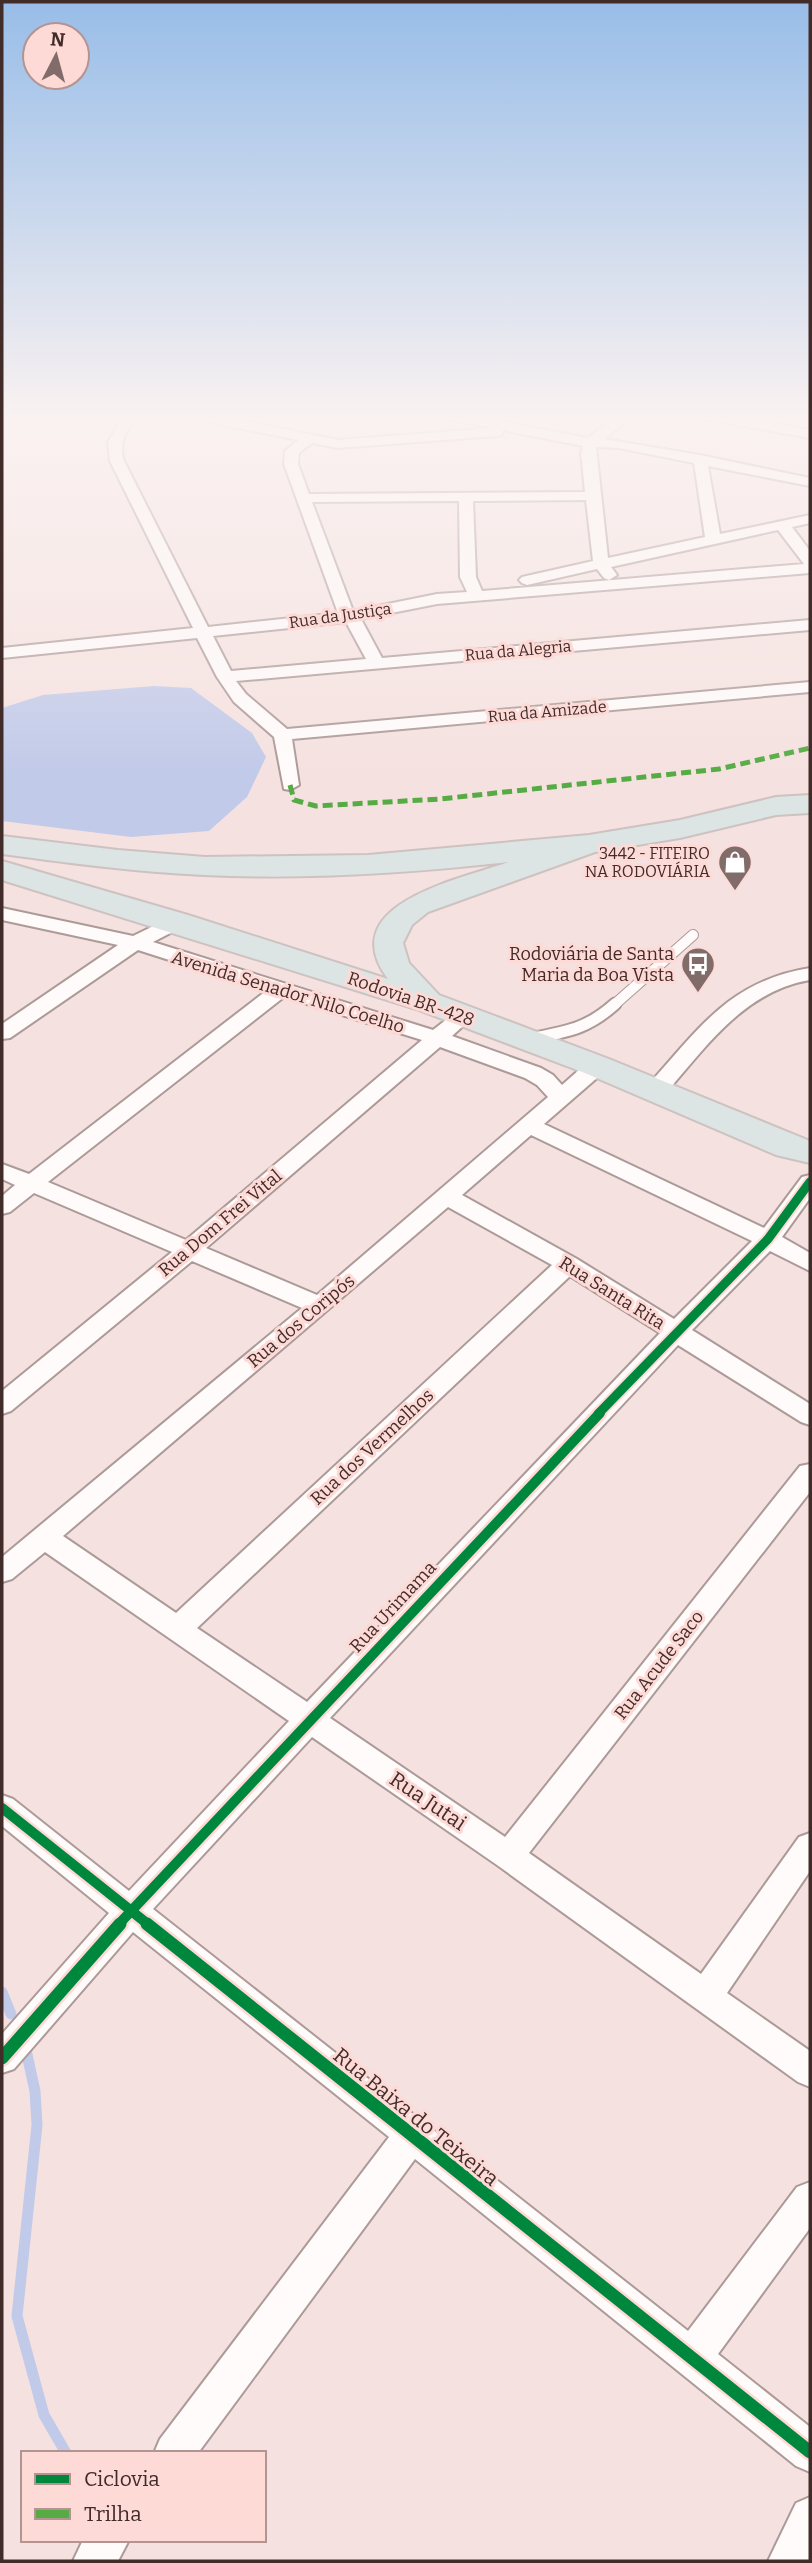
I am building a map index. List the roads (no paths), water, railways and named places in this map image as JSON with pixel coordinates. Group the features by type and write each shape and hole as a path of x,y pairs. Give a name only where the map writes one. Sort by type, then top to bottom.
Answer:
{"highway":[{"path":"2,845 123,860 232,867 361,866 502,855 589,844 680,829 810,795"},
{"path":"776,806 810,804"},
{"path":"428,1002 394,968 388,952 388,936 396,920 417,905 437,896 589,844"},
{"name":"Rodovia BR-428","path":"2,870 177,922 428,1002 597,1066 789,1147 810,1152"}],"street":[{"path":"155,535 225,677 240,698 283,736 290,785"},
{"path":"318,535 344,611 357,624 376,662"},
{"path":"467,535 468,577 474,591"},
{"path":"598,535 601,564 615,585"},
{"path":"712,535 713,539"},
{"path":"437,599 735,535"},
{"path":"789,535 810,561"},
{"name":"Rua da Justiça","path":"2,653 349,617 437,599 810,568"},
{"name":"Rua da Alegria","path":"225,677 810,625"},
{"name":"Rua da Amizade","path":"283,736 810,687"},
{"name":"Avenida Senador Nilo Coelho","path":"2,914 135,943 436,1038 533,1073 545,1080 562,1099"},
{"path":"2,1033 135,943 177,922"},
{"path":"656,1090 739,1000 770,982 810,974"},
{"path":"2,1207 281,989"},
{"name":"Rua Dom Frei Vital","path":"2,1405 188,1251 463,1016"},
{"name":"Rua dos Coripós","path":"2,1573 42,1536 320,1306 597,1066"},
{"path":"529,1125 768,1240 810,1263"},
{"path":"2,1171 320,1306"},
{"name":"Rua Urimama","path":"2,2058 131,1911 309,1720 676,1332 768,1240 810,1182"},
{"name":"Rua Santa Rita","path":"447,1197 568,1264 810,1416"},
{"name":"Rua dos Vermelhos","path":"176,1630 568,1264"},
{"name":"Rua Acude Saco","path":"508,1856 810,1473"},
{"name":"Rua Jutai","path":"42,1536 508,1856 810,2071"},
{"name":"Rua Baixa do Teixeira","path":"2,1808 810,2452"},
{"path":"705,1996 808,1852"},
{"path":"175,2451 411,2136"},
{"path":"691,2359 810,2199"},
{"path":"788,2561 810,2517"},
{"path":"93,2561 107,2542"}],"lane":[{"path":"524,1040 558,1035 596,1021 693,935"}],"water":[{"path":"154,686 191,688 252,733 266,757 247,797 209,831 131,837 2,821 2,708 43,695"}],"waterway":[{"path":"2,1992 11,2014"},
{"path":"26,2050 35,2091 37,2125 17,2316 44,2415 65,2451"}],"place":[{"name":"3442 - FITEIRO NA RODOVIÁRIA","path":"735,892"},
{"name":"Rodoviária de Santa Maria da Boa Vista","path":"698,994"}]}
